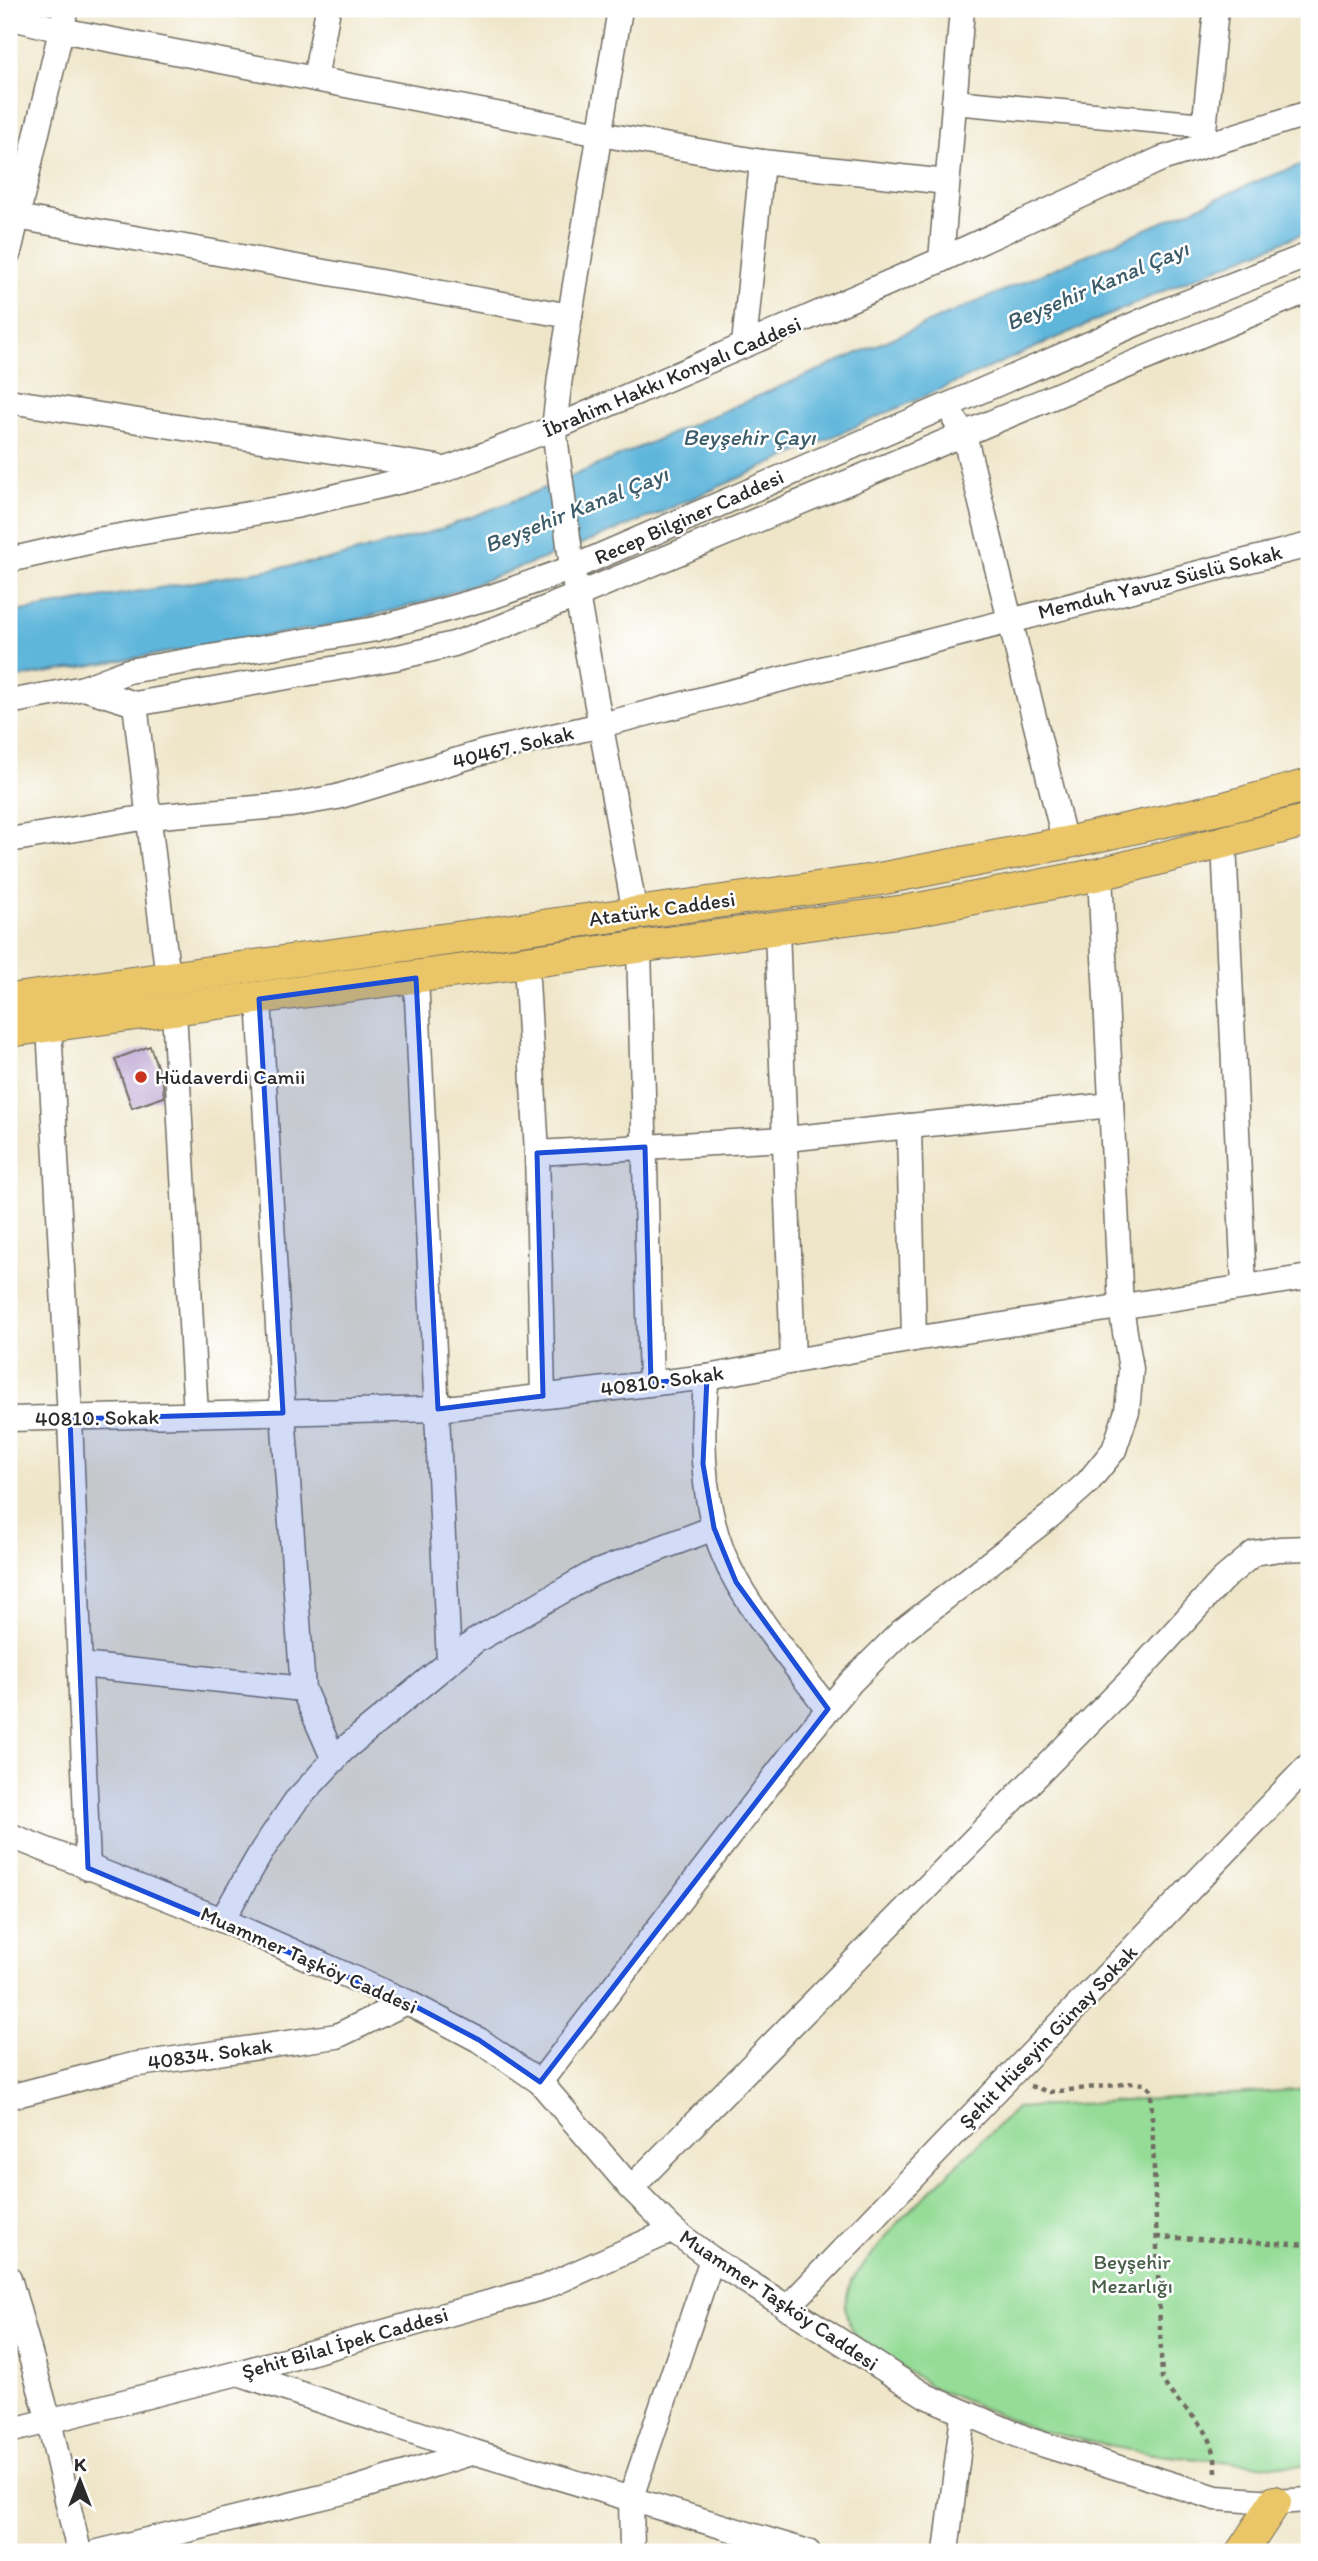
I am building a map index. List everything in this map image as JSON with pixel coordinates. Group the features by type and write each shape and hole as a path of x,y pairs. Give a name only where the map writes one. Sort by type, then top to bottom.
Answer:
{"main road":[{"name":"Atatürk Caddesi","path":"9,1000 874,880 1065,843 1227,807 1309,785"},
{"name":"Atatürk Caddesi","path":"9,1031 639,948 938,905 1101,874 1309,820"},
{"path":"1242,2552 1275,2502"}],"street":[{"path":"315,79 328,9"},
{"path":"620,9 554,428 572,568 635,913"},
{"path":"941,260 962,9"},
{"path":"954,102 1203,135 1216,9"},
{"path":"9,17 64,19 315,79 600,134 762,162 947,182"},
{"path":"9,252 64,19"},
{"name":"İbrahim Hakkı Konyalı Caddesi","path":"9,560 96,540 295,506 447,469 554,428 941,260 1161,159 1203,135 1309,113"},
{"path":"744,345 762,162"},
{"path":"17,217 570,316"},
{"name":"Recep Bilginer Caddesi","path":"9,702 84,688 128,671 376,629 494,596 572,568 1170,309 1309,255"},
{"name":"Recep Bilginer Caddesi","path":"84,688 135,704 442,647 501,627 577,596 1309,290"},
{"path":"9,401 447,469"},
{"path":"946,405 964,434 1065,843"},
{"name":"Memduh Yavuz Süslü Sokak","path":"1012,620 1309,545"},
{"name":"40467. Sokak","path":"9,841 148,817 291,805 337,797 484,752 601,725 1012,620"},
{"path":"135,704 168,978"},
{"path":"1224,842 1244,1286"},
{"path":"540,2082 851,1682 901,1632 1050,1516 1088,1482 1114,1450 1127,1411 1131,1369 1121,1308 1101,874"},
{"path":"777,929 793,1361"},
{"path":"639,948 651,1383"},
{"path":"526,963 537,1153 543,1396"},
{"path":"416,978 449,1662"},
{"path":"259,999 283,1413 303,1689 334,1760"},
{"path":"174,1010 197,1416"},
{"path":"48,1026 70,1419 88,1868"},
{"path":"537,1153 786,1139 1111,1105"},
{"path":"909,1126 914,1339"},
{"name":"40810. Sokak","path":"9,1419 438,1409 707,1377 914,1339 1309,1277"},
{"path":"707,1377 702,1419 703,1464 714,1528 736,1581 760,1618 828,1709"},
{"path":"222,1920 263,1849 289,1811 334,1760 475,1641 592,1574 714,1528"},
{"path":"631,2188 1126,1685 1222,1580 1254,1553 1309,1548"},
{"path":"81,1665 303,1689"},
{"name":"Şehit Hüseyin Günay Sokak","path":"787,2308 1309,1765"},
{"name":"Muammer Taşköy Caddesi","path":"9,1835 222,1920 407,2002 479,2040 540,2082 631,2188 673,2230 712,2259 926,2396 963,2414 1032,2441 1216,2498 1275,2502 1309,2500"},
{"name":"40834. Sokak","path":"9,2097 132,2065 337,2036 407,2002"},
{"name":"Şehit Bilal İpek Caddesi","path":"9,2431 238,2373 545,2287 673,2230"},
{"path":"632,2552 631,2497 712,2259"},
{"path":"9,2278 49,2420 79,2552"},
{"path":"238,2373 474,2452 808,2552"},
{"path":"946,2552 963,2414"},
{"path":"98,2552 351,2490 474,2452"}],"path":[{"path":"1012,2074 1023,2083 1050,2092 1134,2083 1145,2084 1151,2090 1161,2379 1171,2396 1210,2435 1216,2465 1216,2498"},
{"path":"1157,2237 1309,2245"}],"highlighted area":[{"path":"416,978 438,1409 543,1396 537,1153 645,1147 651,1383 707,1377 703,1464 714,1528 736,1582 828,1709 540,2082 479,2040 407,2002 88,1868 70,1419 283,1413 259,999"}],"green space":[{"name":"Beyşehir Mezarlığı","path":"1309,2089 1309,2466 1260,2465 1159,2455 1034,2429 934,2388 864,2343 850,2327 845,2304 851,2281 899,2221 1016,2108"}],"water":[{"name":"Beyşehir Çayı","path":"1309,162 1309,231 1186,281 655,515 425,602 339,624 9,679 9,613 332,559 438,530 533,493 1260,180"}],"building":[{"name":"Hüdaverdi Camii","path":"150,1046 163,1084 164,1097 132,1108 115,1059"}],"place":[{"name":"Hüdaverdi Camii","path":"141,1077"}],"water label":[{"name":"Beyşehir Kanal Çayı","path":"1097,285"},
{"name":"Beyşehir Kanal Çayı","path":"576,509"}]}
